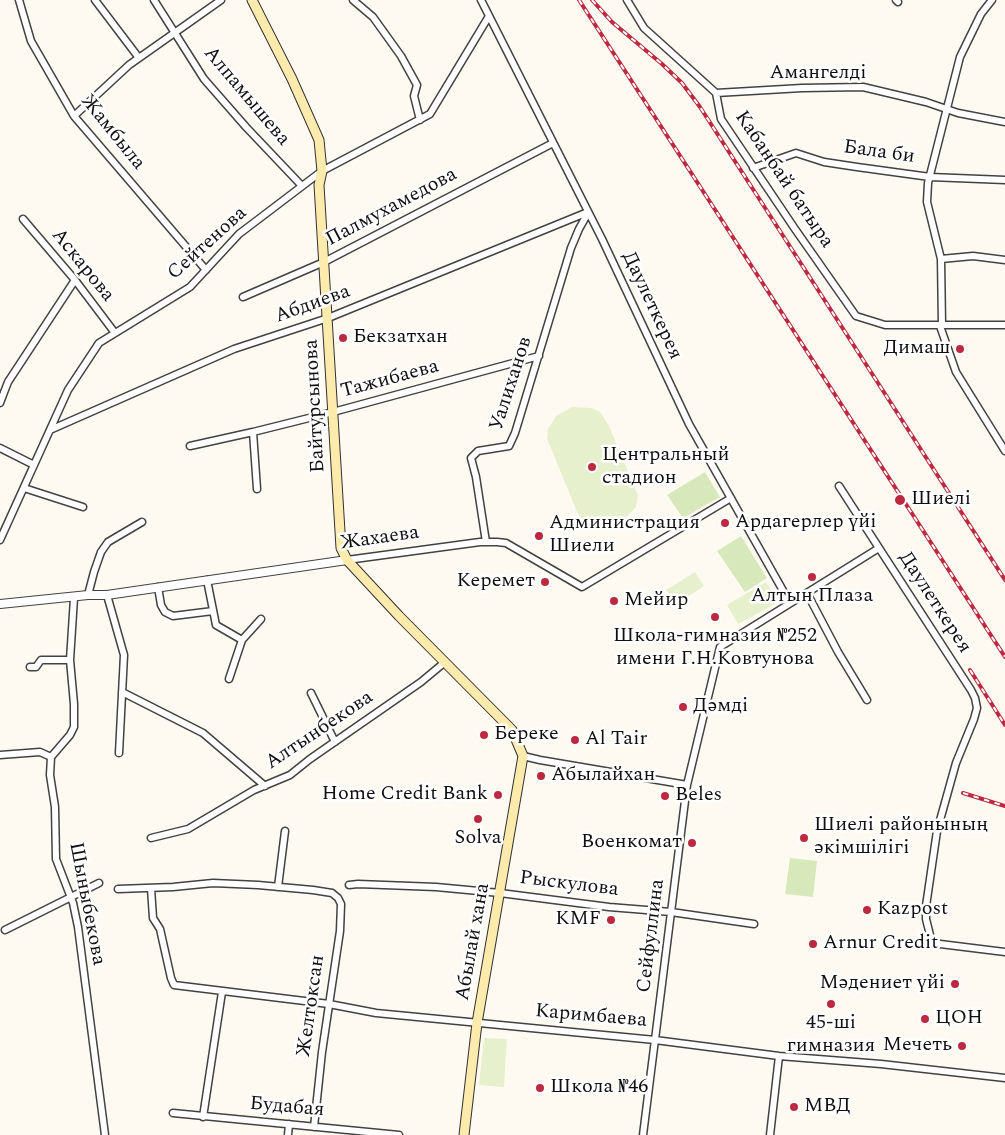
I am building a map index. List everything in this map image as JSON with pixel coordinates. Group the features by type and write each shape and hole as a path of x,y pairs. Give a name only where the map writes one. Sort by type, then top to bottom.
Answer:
{"main road":[{"name":"Байтурсынова","path":"252,0 292,79 319,140 322,171 319,185 341,548 347,560 399,616 512,730 523,756"},
{"name":"Абылай хана","path":"464,1135 478,1023 523,756"}],"street":[{"name":"Жамбыла","path":"19,0 31,41 74,116 206,270"},
{"path":"95,0 139,58"},
{"name":"Алпамышева","path":"154,0 204,79 302,186"},
{"path":"74,116 129,65 221,0"},
{"path":"353,0 373,17 401,56 417,86 414,96 420,120"},
{"name":"Даулеткерея","path":"481,0 588,212 689,424 790,603 879,548 971,690 977,708 956,763 937,831 926,906 926,919 932,943 1005,952"},
{"name":"Кабанбай батыра","path":"627,0 644,28 716,93 721,119 856,316 884,325 1005,325"},
{"path":"992,0 981,14 960,57 928,184 927,202 942,259 941,326 956,372 1005,451"},
{"name":"Сейтенова","path":"0,540 68,390 99,343 190,287 239,234 322,171 430,114 489,16"},
{"name":"Амангелді","path":"716,93 802,88 863,88 926,102 958,113 1005,122"},
{"name":"Палмухамедова","path":"243,297 324,262 553,142"},
{"name":"Бала би","path":"753,168 796,153 824,162 930,176 1005,180"},
{"name":"Абдиева","path":"50,430 234,350 328,318 588,212"},
{"name":"Уалиханов","path":"486,542 476,477 471,458 478,450 509,446 571,248 588,212"},
{"name":"Аскарова","path":"23,219 75,280 115,333"},
{"path":"942,259 973,256 1005,260"},
{"path":"0,403 8,382 75,280"},
{"name":"Тажибаева","path":"190,446 334,412 538,356"},
{"path":"253,432 257,489"},
{"path":"0,448 34,465"},
{"path":"839,486 879,548"},
{"path":"24,488 83,507"},
{"name":"Жахаева","path":"0,604 74,598 88,595 107,595 486,542 506,543 582,587 731,498"},
{"path":"88,595 101,552 108,542 142,522"},
{"path":"207,580 216,625 242,640"},
{"path":"158,587 161,604 165,612 173,616 213,611"},
{"path":"806,593 866,700"},
{"path":"107,595 124,655 119,753"},
{"path":"0,755 40,752 51,757 70,735 74,727 70,660 74,598"},
{"name":"Сейфуллина","path":"642,1135 687,785 720,647 790,603"},
{"path":"229,678 242,640 261,619"},
{"path":"30,666 36,667 41,660 70,660"},
{"name":"Алтынбекова","path":"151,838 188,829 265,786 290,775 421,682 445,662"},
{"path":"122,692 203,733 265,786"},
{"path":"311,693 335,742"},
{"path":"523,756 687,785"},
{"name":"Шыныбекова","path":"51,757 50,775 55,807 56,859 70,897 78,927 105,1135"},
{"path":"118,889 213,882 278,887 285,831"},
{"path":"5,930 98,883"},
{"name":"Рыскулова","path":"349,885 427,887 500,893 609,907 671,912 754,924"},
{"name":"Желтоксан","path":"278,887 332,893 341,904 340,932 314,1127"},
{"name":"Каримбаева","path":"151,888 153,918 160,929 174,985 329,1004 376,1013 655,1040 779,1056 882,1064 1005,1078"},
{"path":"203,1117 222,992"},
{"path":"770,1135 779,1056"},
{"name":"Будабая","path":"173,1114 399,1135"},
{"path":"288,1135 289,1124"}],"green space":[{"name":"Центральный стадион","path":"572,407 592,408 600,412 608,424 638,495 636,507 624,520 609,527 585,522 578,514 547,439 548,429 556,416"},
{"path":"705,472 720,497 683,518 667,495"},
{"path":"741,536 767,578 745,592 717,551"},
{"path":"695,572 704,586 676,605 666,590"},
{"path":"766,582 779,602 738,624 727,605"},
{"path":"790,858 817,861 813,897 785,894"},
{"path":"484,1038 507,1039 504,1087 479,1085"}],"railway":[{"path":"579,0 1005,657"},
{"path":"592,0 612,22 682,83 700,107 1005,580"},
{"path":"970,670 1005,725"},
{"path":"963,793 1005,806"}],"place":[{"name":"Бекзатхан","path":"343,338"},
{"name":"Димаш","path":"960,349"},
{"name":"Центральный стадион","path":"592,467"},
{"name":"Шиелі","path":"900,500"},
{"name":"Ардагерлер үйі","path":"725,523"},
{"name":"Администрация Шиели","path":"539,536"},
{"name":"Алтын Плаза","path":"812,577"},
{"name":"Керемет","path":"545,582"},
{"name":"Мейир","path":"614,601"},
{"name":"Школа-гимназия №252 имени Г.Н.Ковтунова","path":"715,617"},
{"name":"Дәмді","path":"683,707"},
{"name":"Береке","path":"484,735"},
{"name":"Al Tair","path":"575,740"},
{"name":"Абылайхан","path":"541,776"},
{"name":"Home Credit Bank","path":"498,795"},
{"name":"Beles","path":"665,796"},
{"name":"Solva","path":"478,819"},
{"name":"Шиелі районының әкімшілігі","path":"804,838"},
{"name":"Военкомат","path":"692,843"},
{"name":"Kazpost","path":"867,910"},
{"name":"KMF","path":"611,920"},
{"name":"Arnur Credit","path":"813,944"},
{"name":"Мәдениет үйі","path":"955,984"},
{"name":"45-ші гимназия","path":"831,1004"},
{"name":"ЦОН","path":"925,1019"},
{"name":"Мечеть","path":"962,1046"},
{"name":"Школа №46","path":"540,1088"},
{"name":"МВД","path":"794,1107"}]}
